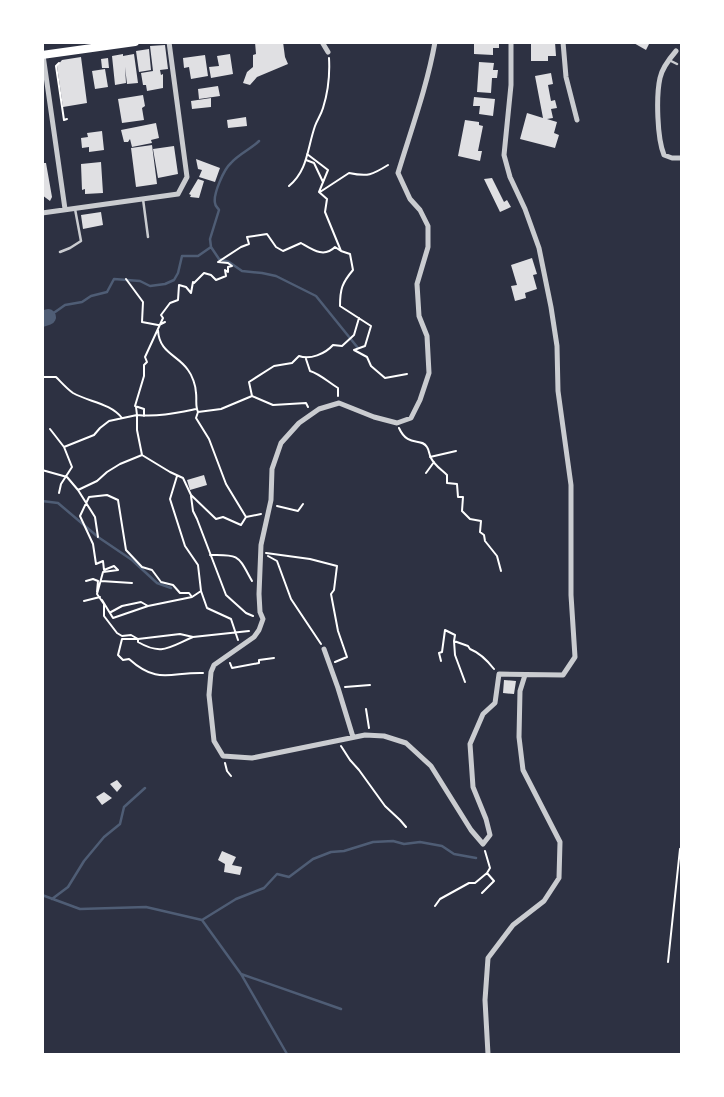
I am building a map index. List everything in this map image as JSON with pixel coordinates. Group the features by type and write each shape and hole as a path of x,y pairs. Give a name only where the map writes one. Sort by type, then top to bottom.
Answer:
{"main road":[{"path":"43,55 135,42"}],"street":[{"path":"42,213 178,194 187,177 169,42"},
{"path":"322,42 328,52"},
{"path":"435,42 421,104 398,173 410,199 420,210 428,226 428,247 416,284 419,316 428,336 428,373 420,400 411,418 397,424 339,403 319,409 299,423 281,442 272,469 270,504 261,545 259,594 260,612 263,620 254,637 214,666 211,673 209,695 214,741 223,756 252,758 370,735 384,736 406,743 431,766 471,830 483,844 490,836 486,819 473,787 470,744 483,714 495,703 499,674 562,675 575,658 571,595 571,485 558,391 557,346 539,248 525,208 510,176 504,155 511,85 511,42"},
{"path":"563,42 566,77 577,120"},
{"path":"676,51 660,76 658,111 660,145 664,155 672,158 682,158"},
{"path":"43,55 65,209"},
{"path":"324,650 353,737"},
{"path":"488,1054 485,1000 488,958 513,925 544,901 559,878 560,842 522,770 519,737 520,691 524,675"}],"lane":[{"path":"669,60 677,64"},
{"path":"143,199 148,237"},
{"path":"60,252 81,241 75,207"}],"path":[{"path":"289,186 298,178 306,160 315,125 322,108 329,79 328,52"},
{"path":"59,63 56,66 64,120 67,119"},
{"path":"307,154 328,170 320,192"},
{"path":"306,160 314,163 323,182"},
{"path":"320,192 349,172 372,175 388,165"},
{"path":"320,192 326,199 325,212 341,251"},
{"path":"263,620 246,613 226,595 193,511 191,495 183,478 142,455 137,430 137,409 135,406 144,376 144,365 147,362 145,357 163,318 161,315 170,304 178,300 179,285 186,287 191,293 193,282 204,273 211,275 216,280 226,276 225,270 228,272 228,267 232,266 228,263 218,262 249,244 247,237 267,234 276,247 283,251 301,243 317,253 330,252 336,247 350,254 353,270 343,282 340,306 371,326 365,346 354,350 367,357 371,366 385,378 407,374"},
{"path":"126,279 143,302 142,322 159,326 165,322"},
{"path":"252,396 249,382 274,366 292,363 298,356 306,359 328,351 333,345 342,346 354,334 359,318"},
{"path":"159,326 158,336 168,352 188,370 196,390 196,409 198,412"},
{"path":"306,359 310,371 319,373 323,379 338,388 339,403"},
{"path":"42,376 56,377 72,392 111,408 122,418"},
{"path":"198,412 221,409 252,396 273,405 306,403 311,414"},
{"path":"135,406 144,408 144,416"},
{"path":"64,447 94,435 109,421 137,415 167,415 196,409"},
{"path":"198,412 196,418 198,423 209,440 226,484 246,517"},
{"path":"397,424 403,437 412,442 424,444 427,447 430,457 437,467 447,475 447,483 457,484 458,497 463,497 462,511 470,519 481,521 480,532 484,535 485,541 497,556 501,571"},
{"path":"50,429 64,447 72,467 61,484 59,493"},
{"path":"430,457 456,451"},
{"path":"78,490 97,481 120,464 142,455"},
{"path":"426,473 434,462"},
{"path":"42,470 67,477 78,490 95,517 98,537"},
{"path":"177,476 170,499 185,546 198,565 201,591 207,608 231,619 240,647"},
{"path":"192,597 189,593 180,593 173,584 161,582 152,570 142,567 126,550 118,500 107,495 89,497 80,516 93,544 96,564 104,561 104,570 114,566 118,570 103,572 97,594 104,604 104,616 117,633 122,636 131,635 148,648 159,651 193,637 259,630"},
{"path":"191,495 216,519 223,517 242,525 246,517"},
{"path":"270,504 298,511 303,504"},
{"path":"246,517 268,513"},
{"path":"261,552 277,561 291,599 324,650"},
{"path":"261,552 310,559 337,566 334,590 331,594 338,631 347,657 329,664"},
{"path":"210,555 229,554 236,556 242,563 259,594"},
{"path":"86,581 93,579 132,583"},
{"path":"100,597 113,618 148,606 192,597 201,591"},
{"path":"84,601 100,597"},
{"path":"111,612 122,606 141,602 148,606"},
{"path":"441,661 439,653 442,652 445,630 455,635 455,655 465,682"},
{"path":"193,637 180,634 122,639 118,655 124,660 129,659 138,667 157,676 178,675 184,672 211,673"},
{"path":"454,641 476,651 499,674"},
{"path":"227,656 232,668 260,663 259,660 274,658"},
{"path":"338,688 370,685"},
{"path":"366,709 370,735"},
{"path":"338,740 350,760 385,806 406,827"},
{"path":"223,756 227,771 231,776"},
{"path":"435,906 440,899 469,883 475,883 487,873 490,868 483,844"},
{"path":"668,962 680,849 682,848"},
{"path":"482,893 494,881 487,873"}],"building":[{"path":"255,42 283,42 288,64 257,77 250,85 243,83 247,72 253,67 253,55 256,54"},
{"path":"474,42 499,42 499,48 493,48 493,55 474,54"},
{"path":"531,42 555,42 556,56 548,56 548,61 531,61"},
{"path":"632,42 650,42 646,50"},
{"path":"165,45 168,69 160,70 161,75 163,74 163,88 147,91 146,85 143,85 141,73 153,71 150,46"},
{"path":"149,49 151,70 139,72 136,51"},
{"path":"123,54 123,56 134,54 138,83 127,84 125,67 126,83 115,85 112,56"},
{"path":"230,54 233,74 211,78 209,67 219,66 217,56"},
{"path":"205,55 208,76 191,79 189,67 184,68 183,58"},
{"path":"81,57 87,103 63,107 57,66 62,60"},
{"path":"108,58 109,68 102,68 101,59"},
{"path":"479,62 494,63 493,70 498,70 497,78 492,78 491,93 477,92"},
{"path":"105,69 108,87 95,89 92,71"},
{"path":"551,73 553,84 548,85 551,101 555,100 557,108 551,109 553,118 547,119 557,122 554,133 559,135 555,148 520,139 527,113 543,118 535,76"},
{"path":"218,86 220,96 199,99 198,89"},
{"path":"143,95 145,106 142,108 144,120 122,123 118,99"},
{"path":"474,97 495,99 493,116 479,114 480,106 473,106"},
{"path":"211,98 211,107 192,109 191,101"},
{"path":"246,117 247,126 228,128 227,120"},
{"path":"465,120 479,122 479,125 483,126 478,151 482,151 480,161 458,156"},
{"path":"156,123 159,138 151,140 152,143 132,147 130,139 128,142 124,142 121,130"},
{"path":"102,131 104,150 89,152 89,147 82,148 81,138 88,137 87,133"},
{"path":"152,145 157,184 136,187 131,148"},
{"path":"174,146 178,174 158,178 153,149"},
{"path":"196,159 220,168 215,182 199,177 202,170 198,169"},
{"path":"101,162 103,193 85,194 85,189 82,190 81,164"},
{"path":"42,163 46,163 52,197 50,201 42,195"},
{"path":"492,178 504,202 507,200 511,207 500,212 484,179"},
{"path":"198,179 204,181 199,198 190,197 191,195 189,194"},
{"path":"101,212 103,225 83,229 81,215"},
{"path":"532,258 537,274 533,275 537,289 525,293 526,298 515,301 511,286 517,285 511,265"},
{"path":"204,475 207,485 190,490 187,480"},
{"path":"504,680 516,681 514,694 503,693"},
{"path":"117,780 122,786 117,792 110,784"},
{"path":"104,792 112,798 102,805 96,797"},
{"path":"222,851 236,857 232,865 242,867 240,875 224,872 225,864 218,860"}],"waterway":[{"path":"48,317 65,305 82,302 91,296 107,292 114,279 140,281 150,286 165,284 174,280 178,273 182,256 198,256 211,247 210,239 219,210 215,205 215,199 220,182 231,163 259,141"},
{"path":"211,247 219,259 229,262 242,271 276,276 316,296 358,348"},
{"path":"42,319 48,317"},
{"path":"42,501 58,503 98,537 132,560 157,583 171,588"},
{"path":"52,899 68,887 84,861 104,837 120,824 124,807 145,788"},
{"path":"42,895 80,909 146,907 202,920 236,899 264,888 277,874 289,877 313,859 331,852 344,851 373,842 393,841 404,844 420,842 442,846 454,854 476,858"},
{"path":"202,920 241,974 341,1009"},
{"path":"241,974 287,1054"}]}
